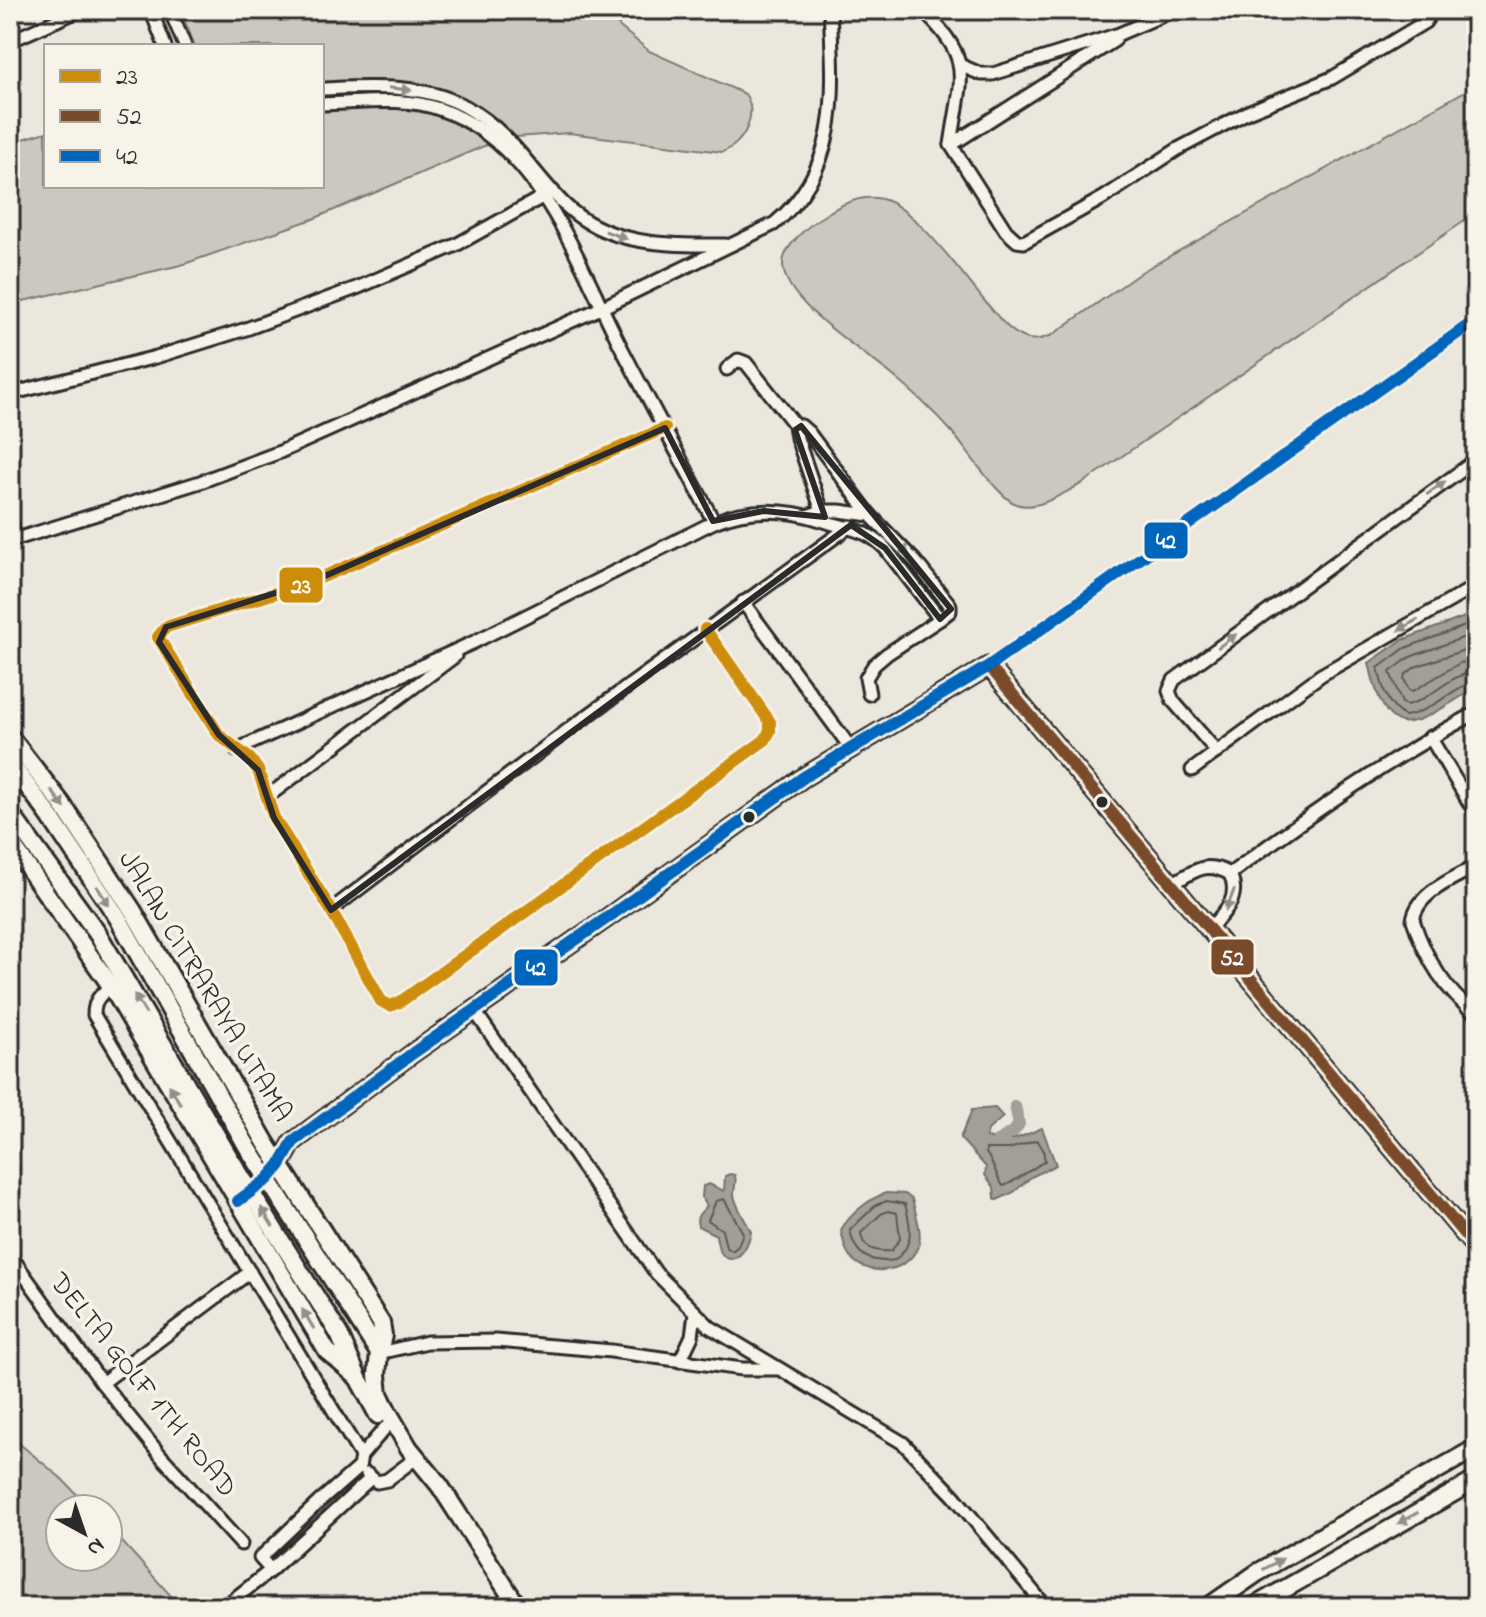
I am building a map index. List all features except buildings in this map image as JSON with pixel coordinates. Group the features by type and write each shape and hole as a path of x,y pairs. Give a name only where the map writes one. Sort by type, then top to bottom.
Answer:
{"street":[{"path":"10,41 80,10"},
{"path":"151,10 164,44"},
{"path":"170,10 184,44"},
{"path":"10,520 13,540 200,482 280,452 601,308 774,224 791,210 824,157 833,81 830,10"},
{"path":"922,10 942,29 962,66 951,145 1006,231 1017,241 1030,241 1178,149 1250,111 1343,72 1425,22 1433,10"},
{"path":"962,66 981,74 993,74 1119,34 1175,10"},
{"path":"951,145 1111,43 1119,34"},
{"path":"324,89 401,88 463,105 493,124 525,156 548,193 601,308 714,522"},
{"path":"324,104 399,101 441,109 482,131 548,193 584,220 620,237 681,245 731,245"},
{"path":"10,394 156,357 246,329 359,287 456,245 548,193"},
{"path":"245,1196 268,1179 293,1142 474,1010 850,747 989,666 1476,320"},
{"path":"727,369 738,360 746,363 795,425 824,516 866,532 885,548 940,619"},
{"path":"795,425 809,433 870,515 915,561 950,605 950,611 940,619 874,665 866,678 869,694"},
{"path":"665,428 311,582 162,629 158,637 219,735 250,759 258,770 274,818 331,910 381,1001 390,1006 758,746 770,731 770,722 705,629"},
{"path":"1217,752 1173,701 1169,691 1174,680 1476,460"},
{"path":"236,750 472,643 714,522 739,514 764,511 824,516 870,515"},
{"path":"331,910 705,629 850,526"},
{"path":"1192,770 1321,675 1476,586"},
{"path":"743,602 850,747"},
{"path":"267,797 472,643"},
{"path":"989,666 1476,1248"},
{"path":"1230,874 1297,823 1430,737 1476,713"},
{"name":"JALAN CITRARAYA UTAMA","path":"10,737 62,804 133,911 266,1143 381,1323 383,1335 377,1375 379,1394 412,1453 440,1486 518,1607"},
{"path":"1430,737 1476,814"},
{"name":"JALAN CITRARAYA UTAMA","path":"10,763 118,918 248,1148 379,1353"},
{"name":"JALAN CITRARAYA UTAMA","path":"10,813 98,934 223,1161"},
{"name":"JALAN CITRARAYA UTAMA","path":"10,842 111,986 245,1196 339,1334 385,1428 412,1453"},
{"path":"1476,866 1418,903 1413,920 1440,977 1449,990 1476,1014"},
{"path":"1172,884 1203,868 1215,867 1230,874 1235,889 1233,899 1209,929"},
{"path":"111,986 99,996 94,1015 250,1272 360,1462 377,1482 387,1480 412,1453"},
{"path":"474,1010 656,1273 710,1327 903,1443 954,1496 1046,1607"},
{"path":"223,1161 266,1143 293,1142"},
{"name":"DELTA GOLF 1TH ROAD","path":"10,1255 102,1383 161,1456 241,1544"},
{"path":"102,1383 250,1272"},
{"path":"680,1361 692,1336 695,1313"},
{"path":"379,1353 427,1342 496,1341 611,1351 742,1369 780,1369"},
{"path":"271,1570 260,1558 360,1462 385,1428"},
{"path":"1208,1607 1257,1573 1476,1448"},
{"path":"224,1607 271,1570 371,1478"},
{"path":"1253,1607 1476,1480"}],"highlighted area":[{"path":"801,426 951,609 940,619 885,548 851,525 331,910 274,818 258,770 219,735 159,642 166,627 311,582 665,428 713,521 764,511 825,517 795,430"}],"shaded area":[{"path":"180,10 605,10 649,51 745,94 750,119 743,136 722,152 569,133 516,137 484,146 313,219 181,265 10,304 10,143 44,133 44,188 324,188 324,44 194,44"},
{"path":"1476,85 1476,213 1083,483 1042,503 1024,506 1009,500 930,409 891,374 826,325 786,279 784,257 806,229 845,204 859,199 882,199 909,215 924,229 1008,327 1027,339 1045,338 1143,271"},
{"path":"10,1436 76,1493 44,1493 44,1573 124,1573 124,1544 181,1607 10,1607"}],"water":[{"path":"1476,613 1476,688 1421,719 1408,722 1396,720 1386,710 1377,692 1369,663 1402,640"},
{"path":"995,1108 1003,1117 988,1130 986,1137 1001,1141 1042,1128 1056,1165 1031,1177 1014,1192 997,1200 994,1187 985,1175 986,1167 960,1138 972,1110"},
{"path":"735,1175 735,1200 751,1232 744,1250 733,1259 722,1254 716,1235 698,1226 697,1222 699,1214 707,1206 702,1198 703,1186 709,1184 724,1191 725,1176"},
{"path":"886,1193 905,1194 912,1199 919,1227 919,1243 915,1253 900,1266 870,1269 852,1259 841,1230 860,1208"}],"waterway":[{"path":"997,1142 1019,1124 1015,1106"}],"transit line":[{"name":"42","path":"238,1201 268,1179 293,1142 413,1053 804,777 989,666 1476,320"},
{"name":"23","path":"665,428 311,582 166,627 158,637 219,735 250,759 258,770 274,818 331,910 381,1001 390,1006 400,1002 765,740 770,731 770,722 705,629"},
{"name":"52","path":"989,666 1476,1248"}]}
